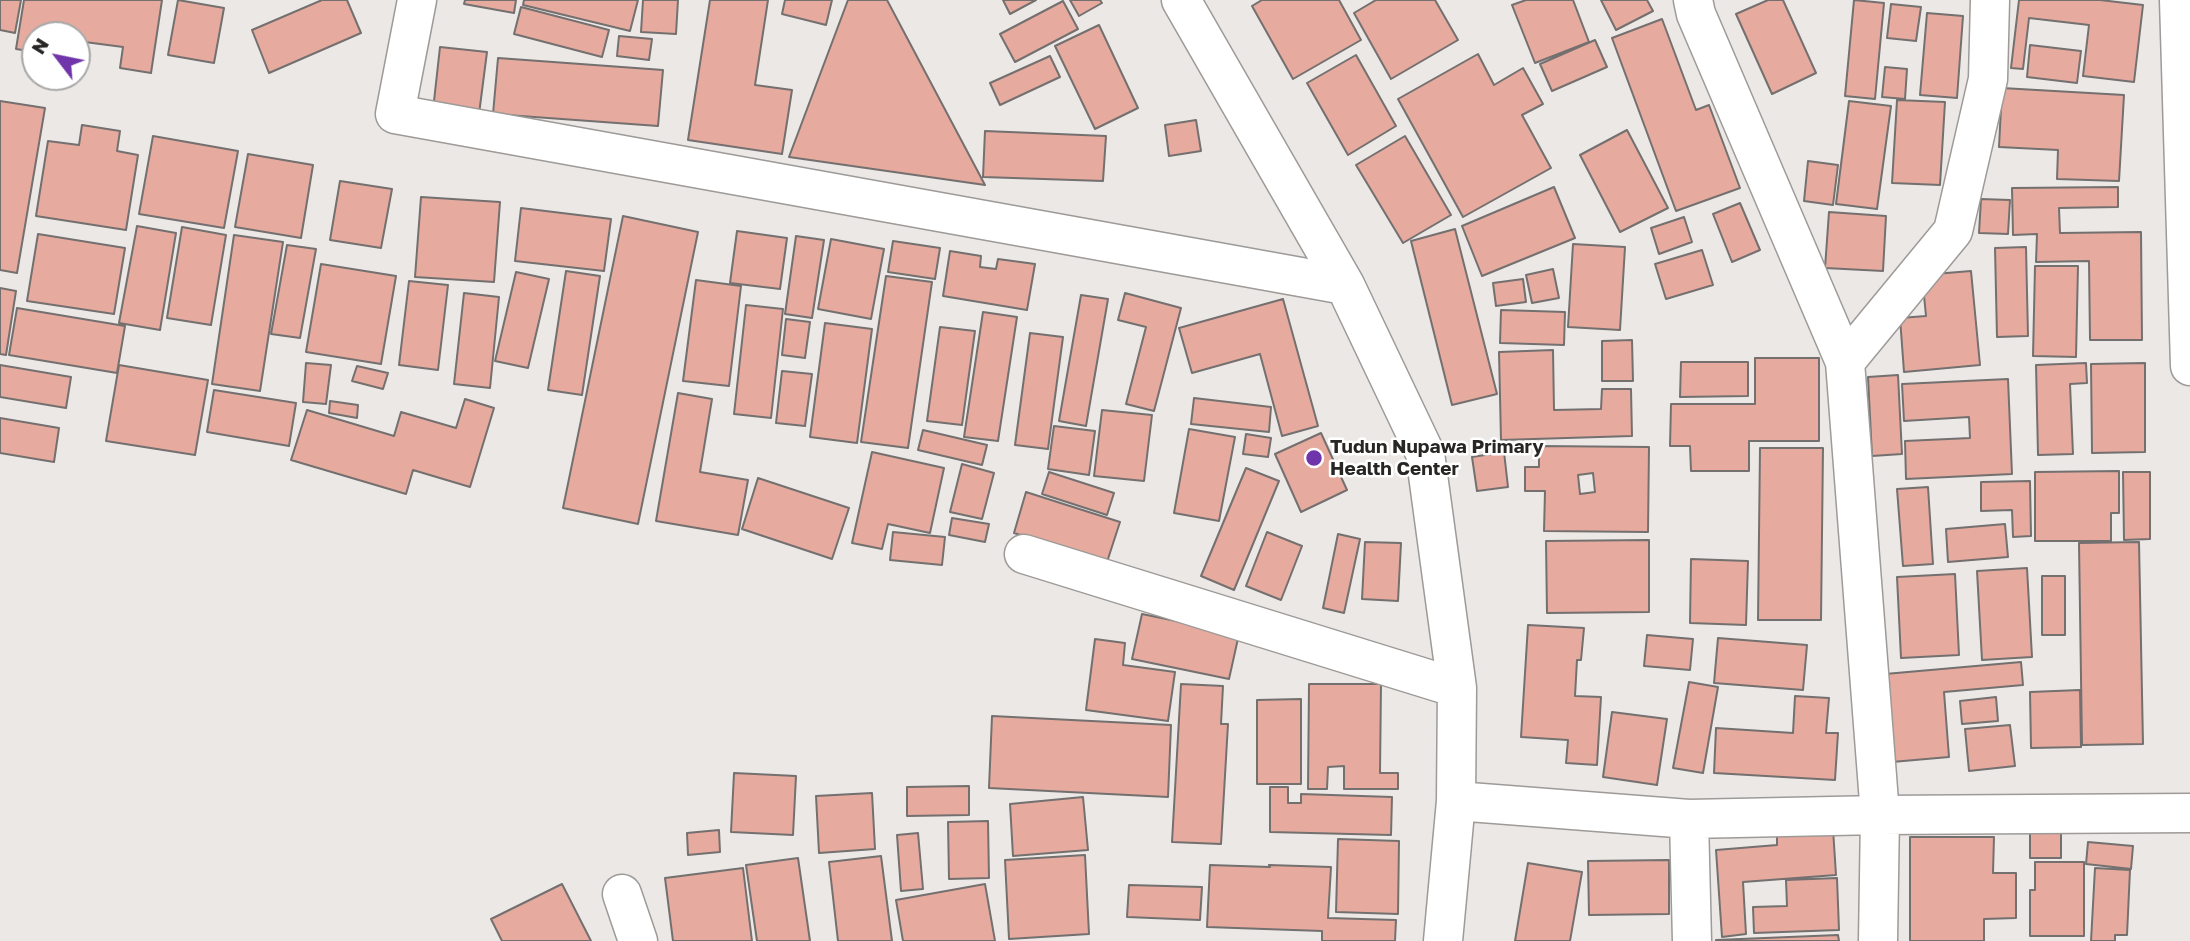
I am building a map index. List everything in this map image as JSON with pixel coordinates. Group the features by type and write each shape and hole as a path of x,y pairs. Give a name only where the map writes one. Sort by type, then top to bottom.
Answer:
{"street":[{"path":"417,0 395,114 1345,285"},
{"path":"1181,0 1345,285 1425,453 1457,688 1456,801 1443,941"},
{"path":"1693,0 1696,14 1845,362 1880,815 1878,941"},
{"path":"1845,362 1953,231 1988,79 1990,0"},
{"path":"2179,0 2190,366"},
{"path":"1024,554 1457,688"},
{"path":"1456,801 1689,820 1880,815 2190,813"},
{"path":"1689,820 1692,941"},
{"path":"622,894 638,941"}],"building":[{"path":"0,0 21,0 15,33 0,30"},
{"path":"24,0 162,0 151,73 120,68 123,47 91,43 91,21 21,21 21,50 16,49"},
{"path":"178,0 224,8 214,63 168,55"},
{"path":"322,0 347,0 361,33 269,73 252,30"},
{"path":"465,0 516,0 514,13 464,4"},
{"path":"524,0 638,0 630,31 523,5"},
{"path":"643,0 678,0 676,34 641,32"},
{"path":"710,0 768,0 755,85 792,90 782,154 688,140"},
{"path":"785,0 832,0 826,25 782,14"},
{"path":"848,0 887,0 985,185 789,157"},
{"path":"1003,0 1036,0 1010,14"},
{"path":"1070,0 1100,0 1102,3 1079,16"},
{"path":"1262,0 1339,0 1361,40 1293,79 1252,6"},
{"path":"1376,0 1435,0 1458,40 1391,79 1354,13"},
{"path":"1526,0 1573,0 1589,42 1535,63 1512,5"},
{"path":"1601,0 1647,0 1653,11 1616,30"},
{"path":"1768,0 1783,0 1816,73 1772,94 1736,14"},
{"path":"1854,0 1884,3 1875,99 1845,96"},
{"path":"2019,0 2100,0 2143,5 2134,82 2083,76 2089,25 2029,18 2023,69 2011,68"},
{"path":"1063,1 1078,29 1015,62 1000,34"},
{"path":"1891,4 1921,7 1916,41 1887,38"},
{"path":"521,7 609,30 602,57 514,34"},
{"path":"1927,13 1963,16 1957,98 1920,95"},
{"path":"1662,19 1696,110 1709,105 1740,188 1676,211 1612,38"},
{"path":"1099,25 1138,108 1095,129 1055,46"},
{"path":"619,36 652,39 649,60 617,56"},
{"path":"1595,40 1607,67 1552,91 1540,64"},
{"path":"2030,45 2081,51 2077,83 2027,77"},
{"path":"440,47 487,52 479,114 433,110"},
{"path":"1478,54 1494,85 1523,68 1543,104 1522,115 1551,168 1463,217 1398,99"},
{"path":"1356,55 1396,126 1348,155 1307,83"},
{"path":"1050,56 1060,77 1000,105 990,83"},
{"path":"498,58 663,70 658,126 493,114"},
{"path":"1885,67 1907,69 1905,99 1882,97"},
{"path":"2002,88 2124,95 2119,181 2057,179 2058,150 1999,147"},
{"path":"1897,100 1945,102 1940,185 1892,183"},
{"path":"0,101 45,108 17,273 0,270"},
{"path":"1849,101 1891,106 1877,209 1836,204"},
{"path":"1196,120 1201,151 1169,156 1165,125"},
{"path":"82,125 120,131 117,151 138,155 126,230 36,216 48,141 79,145"},
{"path":"1627,130 1668,208 1620,232 1580,155"},
{"path":"985,131 1106,136 1103,181 983,177"},
{"path":"153,136 238,151 224,228 139,214"},
{"path":"1405,136 1451,215 1403,243 1356,165"},
{"path":"248,154 313,165 301,238 235,227"},
{"path":"1808,161 1838,165 1833,205 1804,201"},
{"path":"340,181 392,189 381,248 330,240"},
{"path":"1554,187 1575,238 1482,276 1462,226"},
{"path":"2118,187 2118,207 2059,208 2060,233 2141,232 2142,340 2090,340 2089,261 2036,262 2037,234 2013,235 2012,188"},
{"path":"421,197 500,202 494,282 415,277"},
{"path":"1981,199 2010,200 2008,234 1979,233"},
{"path":"1740,203 1760,250 1732,262 1713,214"},
{"path":"521,208 611,219 604,271 515,261"},
{"path":"1829,212 1886,216 1883,271 1825,268"},
{"path":"623,216 698,232 638,524 563,508"},
{"path":"1684,217 1692,242 1659,254 1651,228"},
{"path":"137,226 176,233 160,330 119,323"},
{"path":"182,227 226,235 211,325 167,318"},
{"path":"1455,229 1497,394 1452,405 1411,241"},
{"path":"737,231 787,238 780,289 730,283"},
{"path":"38,234 125,248 114,314 27,301"},
{"path":"234,235 283,242 260,391 212,384"},
{"path":"796,236 824,240 812,318 785,314"},
{"path":"831,239 884,249 871,319 818,309"},
{"path":"893,241 940,248 935,279 888,272"},
{"path":"1573,244 1625,247 1620,330 1568,327"},
{"path":"287,245 316,249 300,338 271,334"},
{"path":"2026,247 2028,336 1997,337 1995,248"},
{"path":"1702,250 1713,285 1666,299 1655,264"},
{"path":"950,251 981,256 980,267 996,269 998,259 1035,264 1027,310 943,296"},
{"path":"321,264 396,276 381,364 306,352"},
{"path":"2035,266 2078,266 2076,357 2033,356"},
{"path":"1553,269 1559,298 1532,303 1526,275"},
{"path":"566,271 600,276 582,395 548,390"},
{"path":"1971,271 1980,365 1904,372 1900,318 1926,316 1922,275"},
{"path":"516,272 549,279 528,368 495,361"},
{"path":"886,276 932,282 908,448 861,442"},
{"path":"1523,279 1526,302 1496,306 1493,283"},
{"path":"696,280 741,286 729,386 683,381"},
{"path":"409,281 448,285 438,370 399,365"},
{"path":"0,288 16,291 6,355 0,354"},
{"path":"464,293 499,297 490,388 454,384"},
{"path":"1125,293 1181,308 1154,411 1126,404 1146,327 1118,320"},
{"path":"1081,295 1108,299 1086,426 1059,421"},
{"path":"1283,299 1318,426 1282,436 1260,354 1192,373 1179,328"},
{"path":"746,305 783,309 771,418 734,414"},
{"path":"17,308 125,326 117,373 9,355"},
{"path":"1501,310 1565,312 1564,345 1500,343"},
{"path":"983,312 1017,317 998,441 964,437"},
{"path":"786,319 810,322 805,358 782,355"},
{"path":"825,323 872,329 857,443 810,437"},
{"path":"940,327 975,331 962,425 927,421"},
{"path":"1030,333 1063,337 1048,449 1015,445"},
{"path":"1632,340 1633,381 1602,381 1602,341"},
{"path":"1553,350 1554,410 1601,409 1602,389 1631,389 1632,436 1501,440 1499,352"},
{"path":"1755,358 1819,358 1819,441 1749,441 1749,471 1691,471 1690,446 1670,446 1671,404 1755,404"},
{"path":"1681,362 1748,362 1748,396 1680,397"},
{"path":"306,363 331,365 326,404 303,402"},
{"path":"2086,363 2087,383 2070,384 2073,454 2038,455 2036,365"},
{"path":"2145,363 2145,452 2092,453 2091,364"},
{"path":"0,365 71,377 66,408 0,397"},
{"path":"119,365 208,380 195,455 106,441"},
{"path":"357,366 388,373 383,389 352,381"},
{"path":"782,371 812,374 805,426 776,423"},
{"path":"1898,375 1902,454 1872,456 1868,377"},
{"path":"2008,379 2012,474 1906,479 1905,441 1970,438 1969,417 1904,421 1902,384"},
{"path":"214,390 296,403 289,446 207,432"},
{"path":"678,393 712,399 700,472 748,480 738,535 656,521"},
{"path":"1194,398 1271,407 1269,432 1191,424"},
{"path":"465,399 494,408 470,487 413,470 406,494 291,460 307,410 394,436 401,412 456,428"},
{"path":"330,401 358,405 357,418 329,413"},
{"path":"1102,410 1152,415 1144,481 1094,476"},
{"path":"0,418 59,428 54,462 0,453"},
{"path":"1054,426 1095,431 1089,475 1048,469"},
{"path":"1189,429 1235,437 1219,521 1174,513"},
{"path":"923,430 987,445 982,465 918,450"},
{"path":"1321,433 1347,490 1301,512 1275,454"},
{"path":"1246,434 1271,438 1268,457 1243,454"},
{"path":"1539,446 1649,447 1648,532 1544,531 1545,491 1525,491 1525,467 1539,467","holes":["1593,473 1595,492 1580,494 1578,475"]},
{"path":"1760,448 1823,448 1821,620 1758,620"},
{"path":"872,452 944,468 930,533 888,524 882,549 852,543"},
{"path":"1504,452 1508,487 1477,491 1472,457"},
{"path":"962,464 994,473 982,519 950,512"},
{"path":"1246,468 1279,481 1234,590 1201,576"},
{"path":"2119,471 2119,513 2111,513 2111,541 2035,541 2035,472"},
{"path":"1049,472 1114,493 1107,515 1042,494"},
{"path":"2123,472 2150,472 2150,539 2124,540"},
{"path":"758,478 849,508 832,559 742,529"},
{"path":"2030,481 2031,536 2013,537 2012,510 1981,511 1981,482"},
{"path":"1928,487 1933,564 1903,566 1897,489"},
{"path":"1026,492 1120,522 1107,562 1014,533"},
{"path":"952,518 989,524 985,542 949,535"},
{"path":"2005,524 2008,557 1948,562 1946,529"},
{"path":"893,532 945,537 942,565 890,560"},
{"path":"1267,532 1302,546 1281,600 1246,586"},
{"path":"1338,534 1360,539 1344,613 1323,608"},
{"path":"1649,540 1649,612 1547,613 1546,541"},
{"path":"1365,542 1401,543 1398,601 1362,599"},
{"path":"2139,542 2143,744 2082,745 2079,543"},
{"path":"1691,559 1748,561 1746,625 1690,623"},
{"path":"2027,568 2032,657 1982,660 1977,571"},
{"path":"1955,574 1959,655 1901,658 1897,577"},
{"path":"2042,576 2065,576 2065,635 2042,635"},
{"path":"1142,614 1239,634 1229,679 1132,659"},
{"path":"1528,625 1584,628 1581,660 1577,660 1575,696 1601,697 1597,765 1566,763 1568,740 1521,737"},
{"path":"1647,635 1693,639 1690,670 1644,666"},
{"path":"1718,638 1807,645 1803,690 1714,683"},
{"path":"1095,639 1125,643 1123,665 1175,672 1168,721 1086,710"},
{"path":"2021,662 2023,685 1944,692 1949,757 1892,762 1885,674"},
{"path":"1689,682 1718,687 1703,773 1673,768"},
{"path":"1181,684 1223,686 1221,724 1228,724 1221,844 1172,842"},
{"path":"1309,684 1381,684 1380,773 1398,773 1398,789 1344,789 1344,766 1328,767 1327,789 1308,789"},
{"path":"2080,690 2081,747 2031,748 2030,692"},
{"path":"1795,696 1829,698 1826,733 1838,733 1835,780 1714,773 1716,728 1793,733"},
{"path":"1996,697 1998,721 1962,724 1960,701"},
{"path":"1301,699 1301,784 1257,784 1257,700"},
{"path":"1612,712 1667,719 1657,785 1603,777"},
{"path":"992,716 1171,725 1168,797 989,788"},
{"path":"2010,725 2015,766 1969,771 1965,729"},
{"path":"734,773 796,776 793,835 731,832"},
{"path":"969,786 969,815 907,816 907,787"},
{"path":"1270,787 1288,787 1288,803 1301,803 1301,794 1392,797 1391,835 1270,832"},
{"path":"872,793 875,849 819,853 816,796"},
{"path":"1083,797 1088,850 1013,856 1010,804"},
{"path":"988,821 989,878 949,879 948,822"},
{"path":"1833,829 1836,875 1743,882 1746,934 1722,937 1716,850 1777,845 1777,833"},
{"path":"719,830 720,852 688,855 687,833"},
{"path":"2030,831 2061,831 2061,858 2030,858"},
{"path":"918,833 923,889 901,891 897,835"},
{"path":"1910,837 1994,837 1993,873 2016,873 2016,918 1984,919 1984,941 1910,941"},
{"path":"1338,839 1399,841 1398,914 1336,912"},
{"path":"2088,842 2133,846 2131,869 2086,864"},
{"path":"1085,855 1089,934 1009,939 1005,860"},
{"path":"881,856 892,941 838,941 829,862"},
{"path":"798,858 810,941 757,941 746,865"},
{"path":"1669,860 1669,914 1589,915 1588,861"},
{"path":"2035,862 2084,862 2084,936 2030,936 2030,890 2035,890"},
{"path":"1528,863 1582,872 1570,941 1515,941"},
{"path":"1210,865 1331,867 1328,918 1396,920 1395,941 1322,941 1322,931 1207,927"},
{"path":"743,868 752,941 673,941 665,878"},
{"path":"2095,868 2130,870 2127,935 2115,935 2115,941 2091,941"},
{"path":"1837,878 1839,930 1754,933 1753,907 1787,906 1786,880"},
{"path":"562,884 591,941 502,941 491,919"},
{"path":"985,884 995,941 903,941 896,900"},
{"path":"1129,885 1202,887 1200,920 1127,917"},
{"path":"1838,935 1839,941 1716,941 1716,940"}],"place":[{"name":"Tudun Nupawa Primary Health Center","path":"1314,458"}]}
